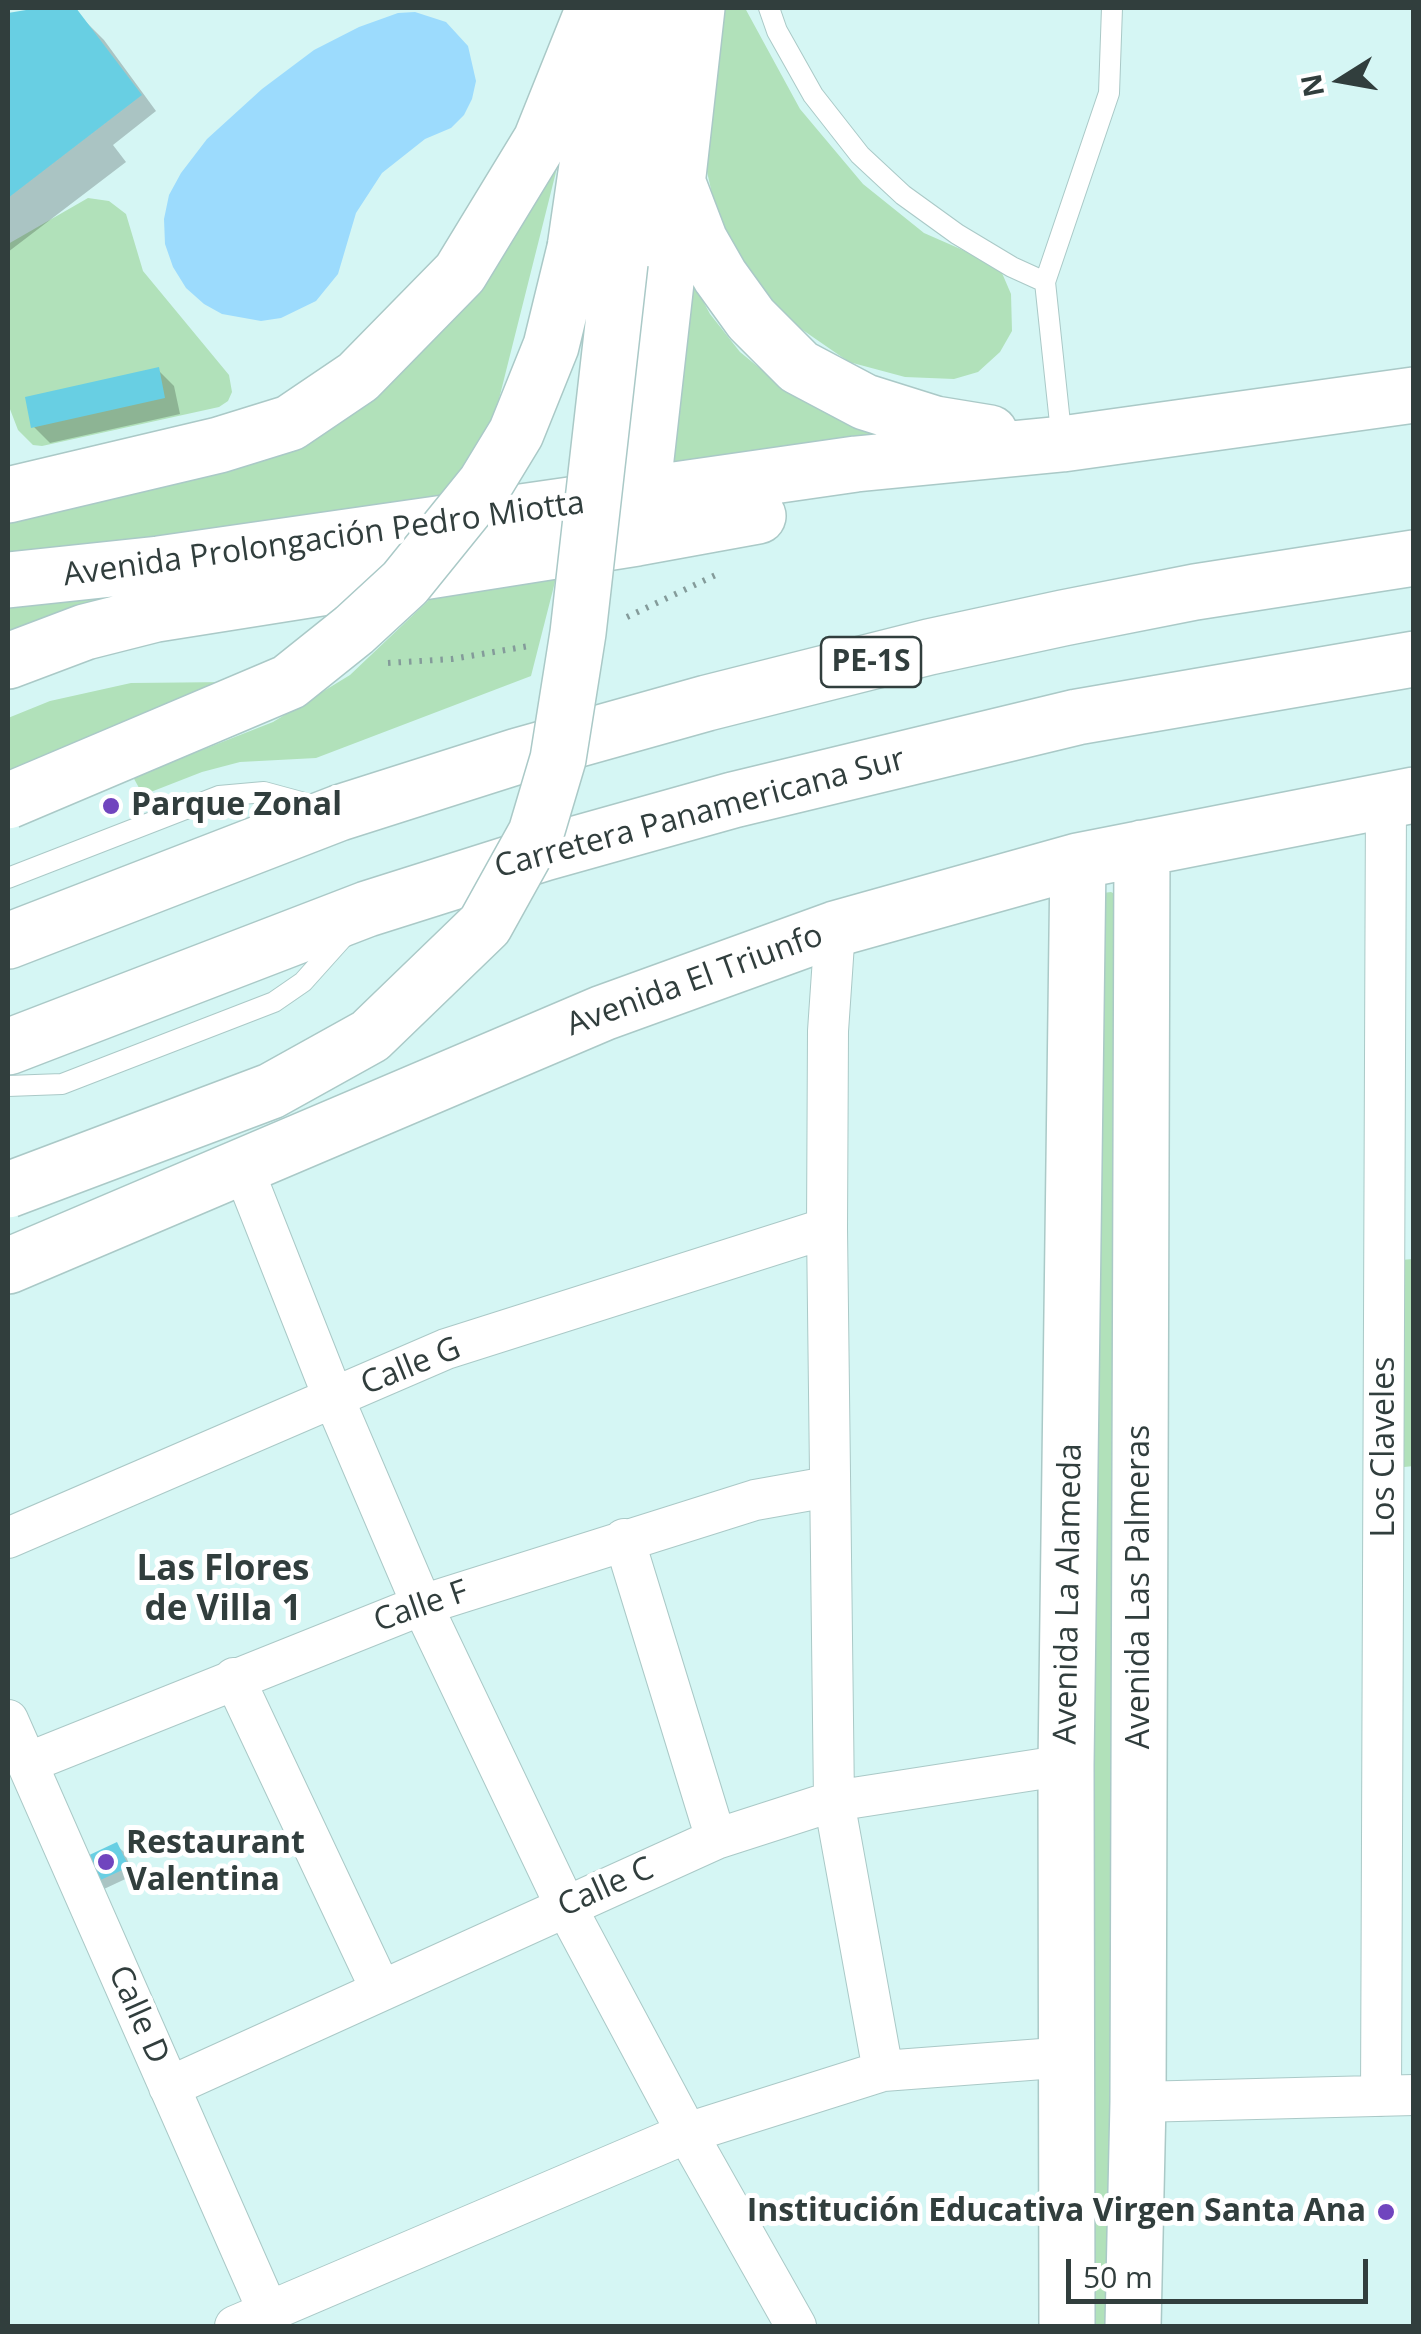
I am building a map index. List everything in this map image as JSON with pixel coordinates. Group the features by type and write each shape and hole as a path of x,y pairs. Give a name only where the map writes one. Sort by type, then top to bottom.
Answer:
{"main road":[{"path":"8,495 219,445 290,423 358,377 460,273 541,140 594,8"},
{"path":"8,1190 271,1090 370,1036 485,925 536,834 558,759 578,633 610,8"},
{"path":"8,800 289,682 405,583 485,484 516,433 551,346 598,255 652,8"},
{"path":"639,518 696,8"},
{"path":"676,179 700,241 720,276 751,319 799,367 866,402 934,424 1062,444"},
{"path":"639,518 856,464 1062,444 1414,395"},
{"path":"639,518 762,516 896,490 1062,444"},
{"name":"Avenida Prolongación Pedro Miotta","path":"8,580 639,518"},
{"name":"Avenida Prolongación Pedro Miotta","path":"8,661 85,632 156,614 639,518"},
{"name":"PE-1S","path":"8,940 339,814 518,756 707,703 929,647 1195,592 1414,558"},
{"name":"Carretera Panamericana Sur","path":"8,1047 367,909 676,816 1077,717 1414,660"},
{"name":"Avenida El Triunfo","path":"8,1266 604,1013 835,930 1078,862 1400,797"},
{"name":"Avenida Las Palmeras","path":"1133,2326 1138,2102 1142,848"},
{"name":"Avenida La Alameda","path":"1067,2326 1066,1765 1078,862"}],"street":[{"name":"Los Claveles","path":"1397,2096 1400,797"},
{"path":"835,930 828,1031 827,1228 834,1801 883,2071"},
{"path":"242,1166 422,1605 565,1905 687,2134 796,2326"},
{"name":"Calle G","path":"8,1538 446,1350 827,1228"},
{"name":"Calle F","path":"26,1763 422,1605 755,1500 828,1487"},
{"path":"624,1539 716,1839"},
{"path":"234,1678 381,1990"},
{"name":"Calle D","path":"8,1720 169,2087 251,2319"},
{"name":"Calle C","path":"169,2087 716,1839 834,1801 1066,1765"},
{"path":"251,2319 687,2134 883,2071 1068,2056"},
{"path":"1138,2102 1397,2096"}],"lane":[{"path":"769,8 777,32 813,96 860,156 957,234 1045,282"},
{"path":"1062,444 1045,282 1109,93 1112,8"},
{"path":"8,878 219,796 249,792 280,795 339,814"},
{"path":"8,1086 62,1084 274,1002 314,971 367,909"}],"path":[{"path":"618,621 674,598 766,548 762,516"},
{"path":"384,663 501,653 545,643"}],"green space":[{"path":"724,8 745,8 800,109 863,184 924,233 981,258 1002,273 1011,294 1012,331 1000,352 978,372 954,379 905,377 849,362 794,324 750,282 720,229 703,154"},
{"path":"558,164 488,431 450,488 431,503 8,571 8,517 271,451"},
{"path":"88,198 109,201 126,214 143,271 229,375 232,392 219,407 33,445 18,430 8,404 8,244"},
{"path":"687,271 710,314 740,352 789,392 893,437 667,469"},
{"path":"293,560 8,644 8,588"},
{"path":"556,578 531,676 316,758 240,762 143,795 133,777 273,722 350,675 431,598"},
{"path":"231,682 8,773 8,718 50,701 131,683"},
{"path":"1103,893 1119,896 1126,2326 1084,2326"},
{"path":"1413,1259 1414,1466 1404,1467 1401,1260"}],"water":[{"path":"415,12 446,22 468,46 476,81 464,115 451,128 425,139 382,173 356,213 338,274 316,301 281,318 261,321 222,314 204,304 186,288 165,244 164,219 169,195 181,173 207,139 262,89 314,50 359,27 398,13"}],"building":[{"path":"76,8 142,95 8,198 8,13"},
{"path":"159,367 165,398 31,428 25,397"},
{"name":"Restaurant Valentina","path":"117,1842 129,1867 94,1883 83,1858"}],"place":[{"name":"Parque Zonal","path":"111,806"},
{"name":"Restaurant Valentina","path":"106,1862"},
{"name":"Institución Educativa Virgen Santa Ana","path":"1386,2212"}],"district":[{"name":"Las Flores de Villa 1","path":"223,1590"}]}
